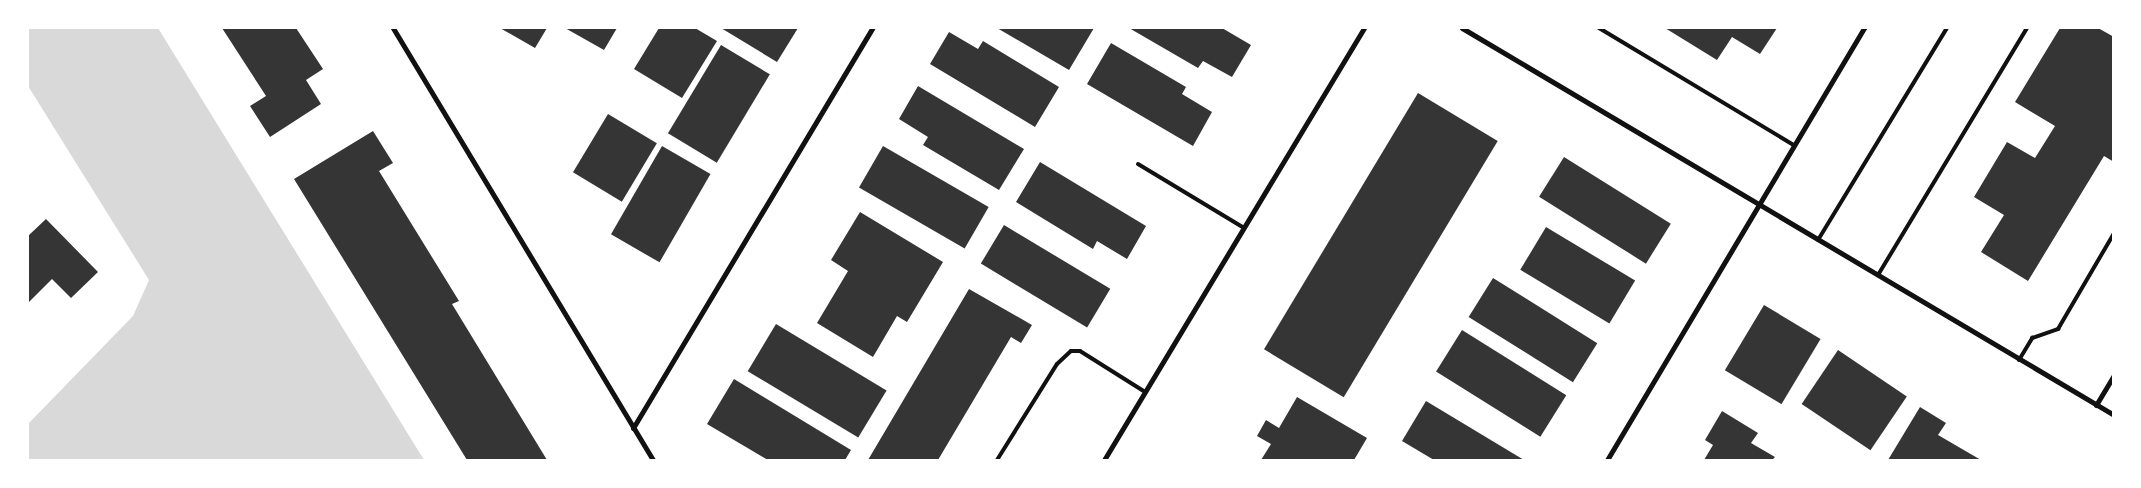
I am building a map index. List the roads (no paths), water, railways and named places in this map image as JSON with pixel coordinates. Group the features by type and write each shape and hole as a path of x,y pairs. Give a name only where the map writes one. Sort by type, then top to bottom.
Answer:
{"street":[{"path":"394,28 653,460"},
{"path":"397,34 401,28"},
{"path":"634,428 872,28"},
{"path":"1104,460 1364,28"},
{"path":"1462,28 1760,203 1818,240 2114,416"},
{"path":"1607,460 1864,28"},
{"path":"2096,405 2114,376"}],"lane":[{"path":"1599,28 1794,145"},
{"path":"1818,240 1947,28"},
{"path":"1878,275 2027,28"},
{"path":"1138,164 1244,228"},
{"path":"2020,360 2032,338 2058,329 2114,233"},
{"path":"997,460 1056,364 1070,351 1080,351 1145,392"}]}
